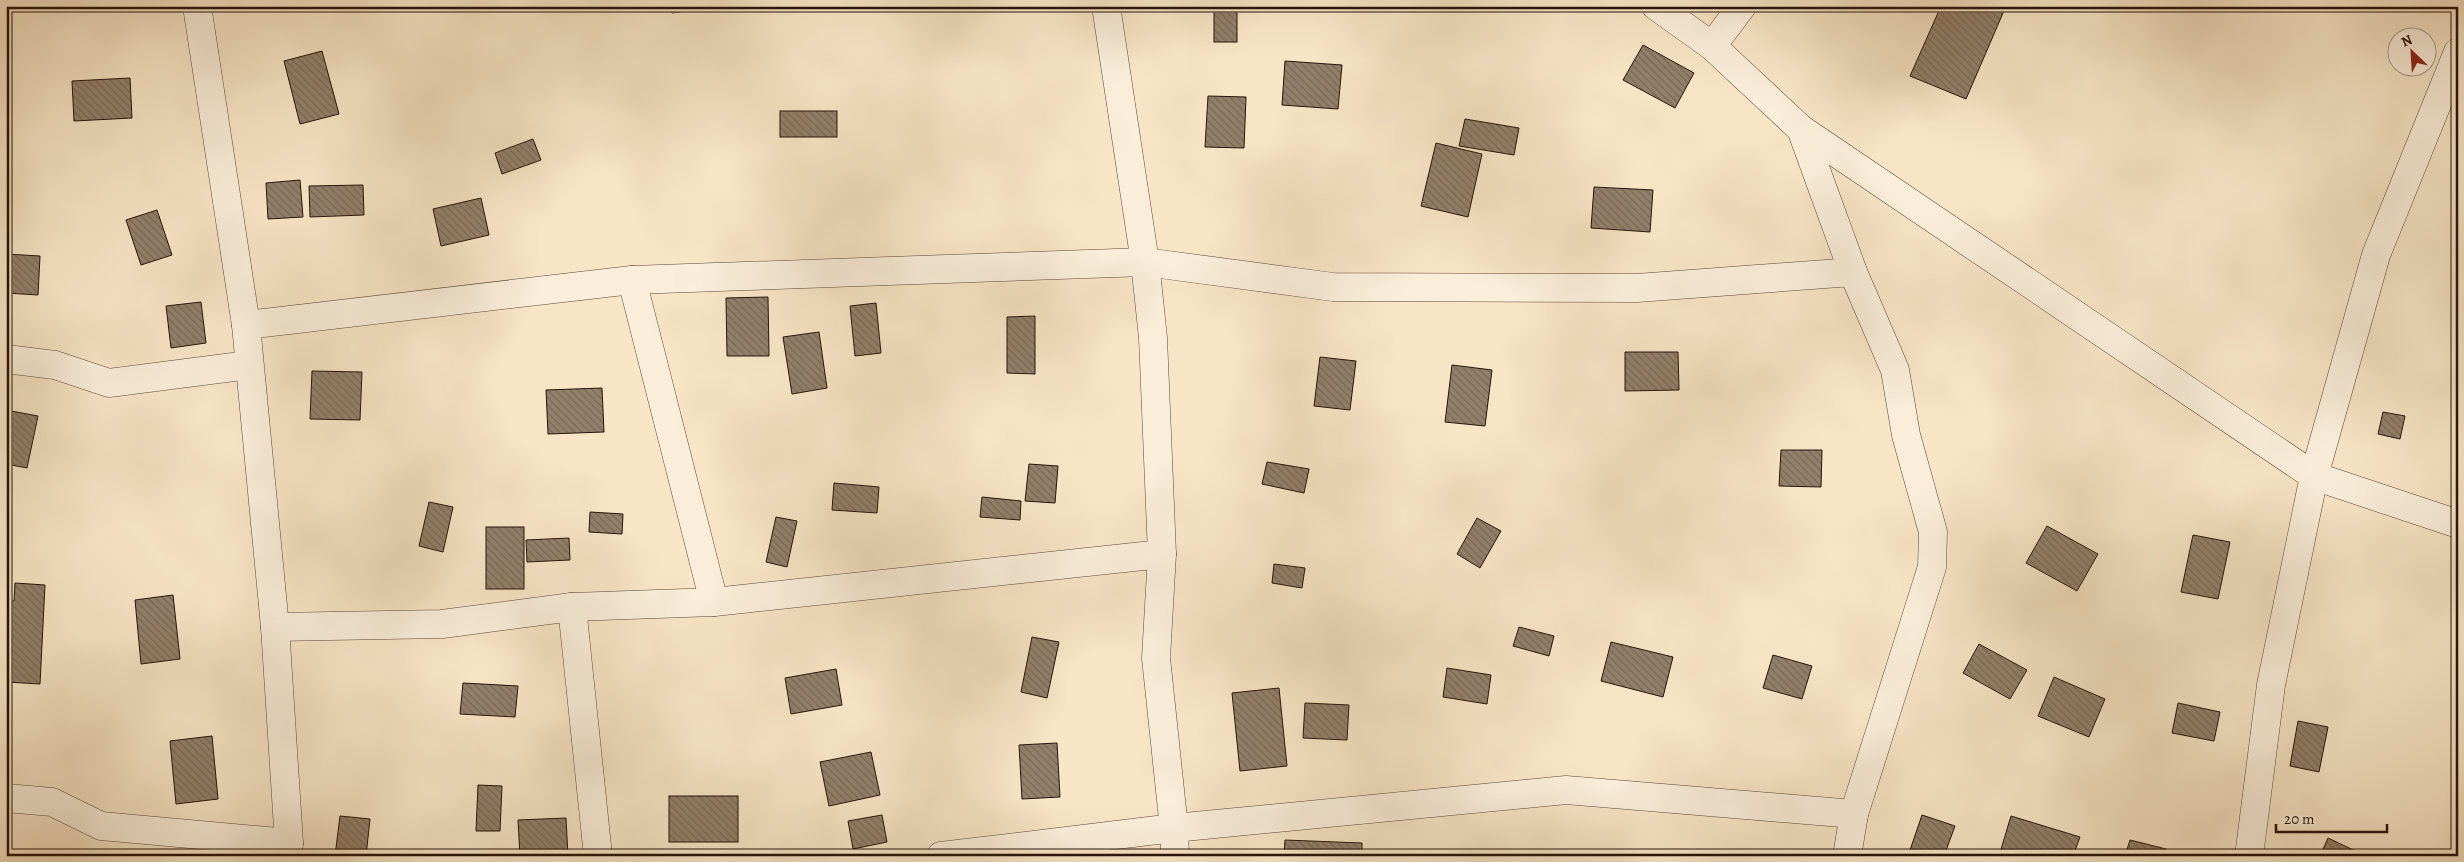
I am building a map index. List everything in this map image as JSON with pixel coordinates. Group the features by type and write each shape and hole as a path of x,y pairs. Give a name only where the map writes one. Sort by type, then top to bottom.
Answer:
{"street":[{"path":"6,798 52,802 100,826 288,849 275,627 246,325 197,6"},
{"path":"1106,6 1145,262 1154,338 1162,554 1156,658 1174,828 1175,856"},
{"path":"1656,6 1712,46 1801,129 2314,476 2458,524"},
{"path":"1712,46 1742,6"},
{"path":"2248,856 2271,685 2314,476 2376,256 2458,52"},
{"path":"1801,129 1853,272 1895,370 1906,435 1933,532 1932,567 1854,814 1847,856"},
{"path":"246,325 632,280 1145,262 1333,287 1637,288 1853,272"},
{"path":"632,280 714,602"},
{"path":"6,358 55,365 109,383 249,365"},
{"path":"275,627 442,624 572,607 714,602 1162,554"},
{"path":"572,607 598,856"},
{"path":"941,856 1174,828 1566,790 1854,814"}],"building":[{"path":"671,6 715,6 715,7 672,13"},
{"path":"1941,6 2006,6 1966,99 1910,76"},
{"path":"1214,8 1237,8 1237,42 1214,42"},
{"path":"1643,45 1694,73 1675,108 1623,80"},
{"path":"322,51 339,114 300,124 284,61"},
{"path":"1285,61 1342,65 1338,109 1282,105"},
{"path":"130,78 132,118 74,121 72,81"},
{"path":"1208,96 1246,97 1244,148 1205,147"},
{"path":"780,111 837,111 837,137 780,137"},
{"path":"1465,119 1519,128 1514,155 1459,146"},
{"path":"533,139 541,160 502,174 495,153"},
{"path":"1436,143 1482,154 1468,217 1421,206"},
{"path":"300,180 303,217 268,219 266,183"},
{"path":"363,185 364,215 310,217 309,186"},
{"path":"1594,187 1653,190 1650,232 1591,228"},
{"path":"481,198 489,235 441,246 433,209"},
{"path":"157,210 172,255 141,265 126,220"},
{"path":"6,254 40,256 38,295 6,293"},
{"path":"768,297 769,356 727,356 726,298"},
{"path":"201,302 206,343 171,348 166,306"},
{"path":"876,303 881,353 855,356 850,306"},
{"path":"1035,316 1035,374 1007,373 1007,317"},
{"path":"819,332 827,388 792,394 783,337"},
{"path":"1625,352 1678,352 1679,390 1625,391"},
{"path":"1320,357 1356,361 1350,410 1314,406"},
{"path":"1452,365 1492,370 1485,426 1445,422"},
{"path":"312,371 362,372 360,420 310,419"},
{"path":"602,388 604,432 548,434 546,390"},
{"path":"6,410 38,416 27,468 6,464"},
{"path":"2383,412 2405,416 2400,439 2378,434"},
{"path":"1781,450 1822,450 1821,487 1779,486"},
{"path":"1267,462 1309,469 1304,493 1262,484"},
{"path":"1029,464 1058,466 1055,503 1025,501"},
{"path":"834,483 879,487 877,513 832,510"},
{"path":"982,497 1021,501 1020,520 980,517"},
{"path":"429,502 453,507 443,552 419,546"},
{"path":"590,512 623,514 622,534 589,532"},
{"path":"776,517 797,521 787,567 766,562"},
{"path":"1477,518 1501,531 1480,568 1457,554"},
{"path":"2047,526 2098,554 2077,591 2026,563"},
{"path":"486,527 524,527 524,589 486,589"},
{"path":"2193,535 2230,542 2218,599 2181,592"},
{"path":"569,538 570,560 527,562 526,540"},
{"path":"1274,564 1305,568 1302,588 1272,583"},
{"path":"15,583 45,585 40,684 6,682 6,601 14,601"},
{"path":"173,595 180,659 141,664 135,600"},
{"path":"1519,627 1554,636 1549,656 1513,646"},
{"path":"1032,637 1059,642 1047,698 1021,692"},
{"path":"1611,642 1673,657 1663,697 1601,681"},
{"path":"1979,644 2027,670 2010,699 1963,673"},
{"path":"1773,655 1812,666 1802,699 1763,688"},
{"path":"1447,668 1491,675 1487,704 1443,697"},
{"path":"836,669 842,705 791,714 785,678"},
{"path":"2054,677 2105,699 2089,737 2038,716"},
{"path":"463,683 518,686 515,717 460,714"},
{"path":"1279,688 1287,766 1240,771 1232,693"},
{"path":"1305,703 1349,705 1347,740 1303,738"},
{"path":"2178,703 2220,712 2214,741 2172,733"},
{"path":"2298,721 2328,727 2319,772 2290,766"},
{"path":"212,736 218,799 176,804 170,741"},
{"path":"1057,743 1060,797 1022,799 1019,745"},
{"path":"871,752 880,795 829,806 820,762"},
{"path":"478,785 502,786 500,831 476,831"},
{"path":"669,796 738,796 738,842 669,842"},
{"path":"882,815 887,842 853,849 848,821"},
{"path":"1922,815 1955,826 1944,856 1908,856"},
{"path":"340,816 370,819 366,856 335,856"},
{"path":"2011,816 2080,837 2073,856 1999,856"},
{"path":"566,818 568,856 520,856 518,820"},
{"path":"2328,838 2366,856 2320,856"},
{"path":"1285,840 1362,843 1362,856 1284,856"},
{"path":"2130,840 2166,849 2165,856 2125,856"}]}
